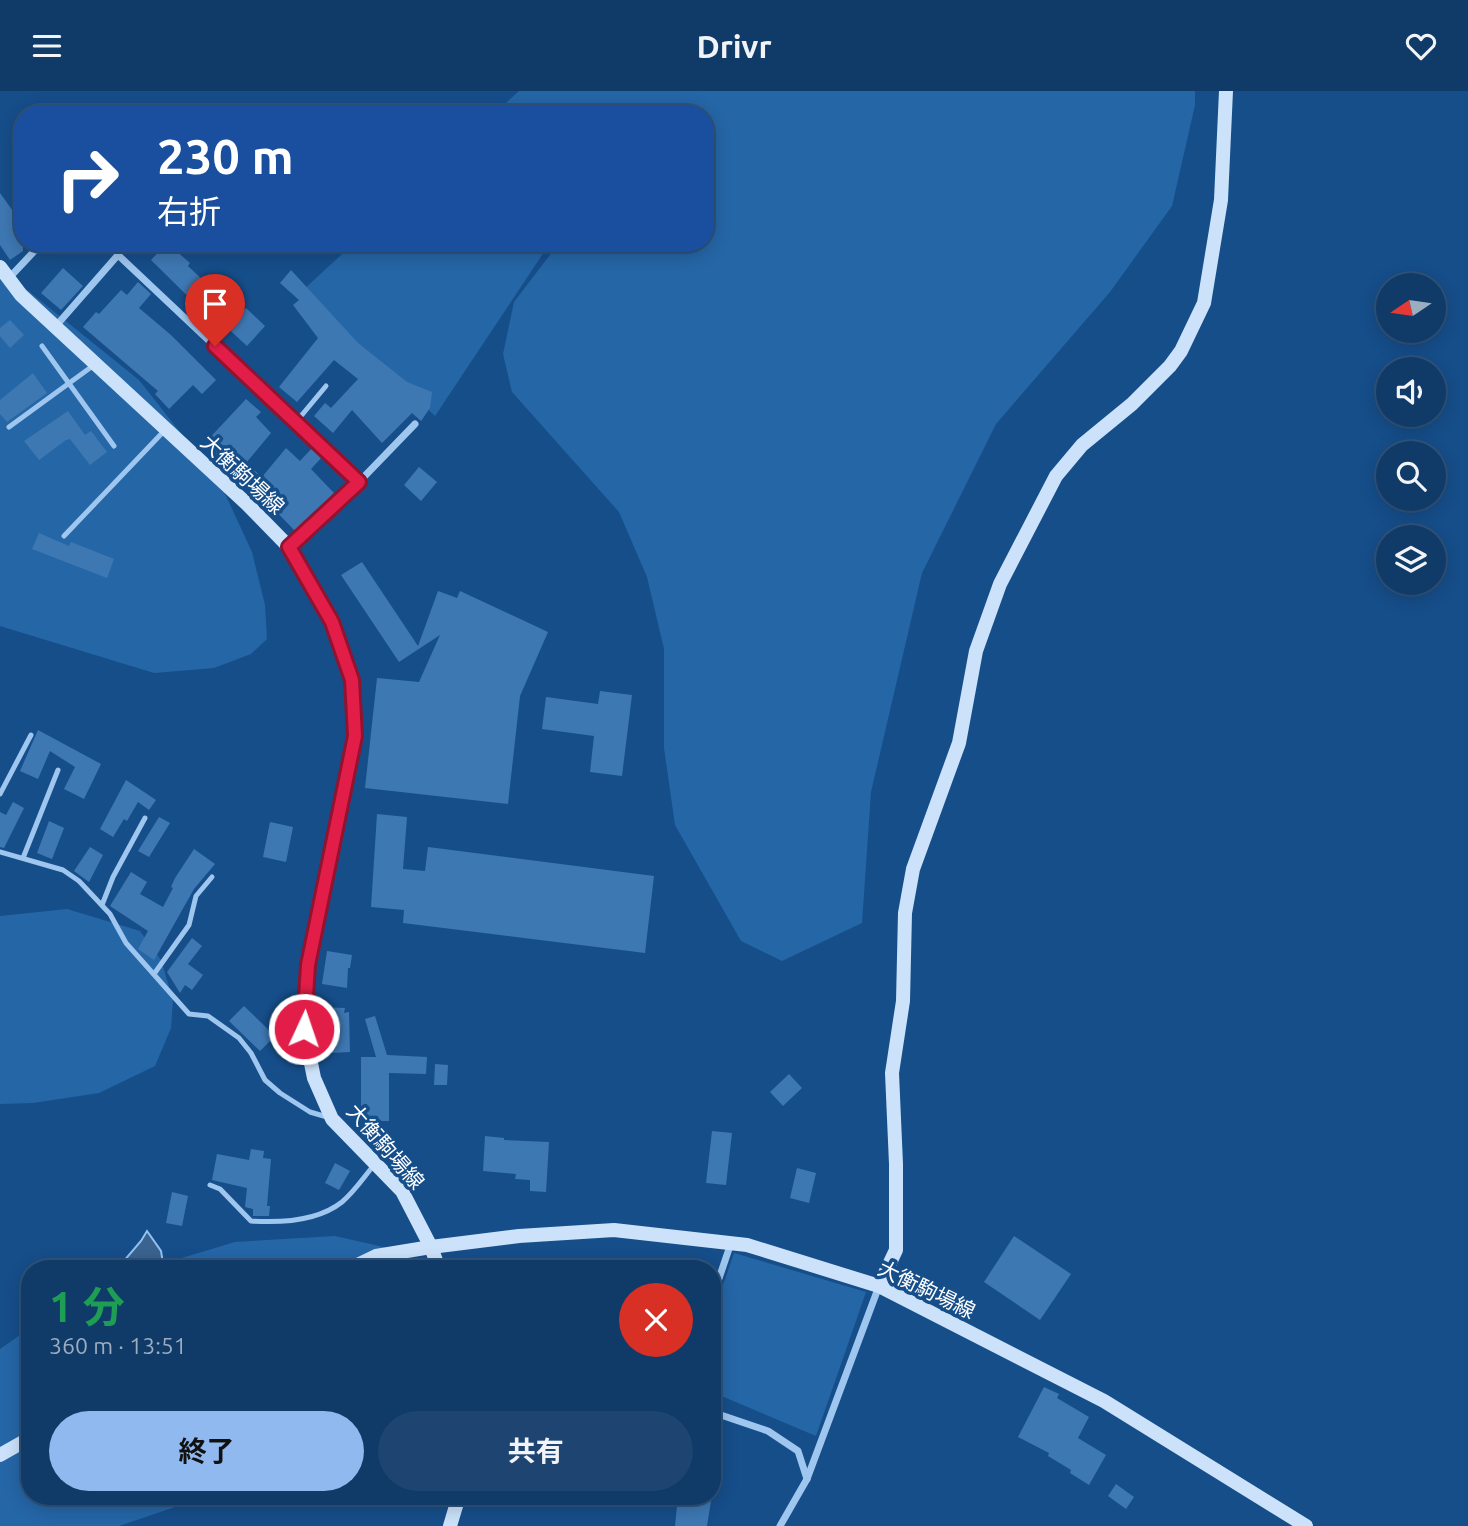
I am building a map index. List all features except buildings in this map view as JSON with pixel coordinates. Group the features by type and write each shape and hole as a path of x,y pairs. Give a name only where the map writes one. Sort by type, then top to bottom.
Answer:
{"main road":[{"path":"879,1286 896,1250 892,1073 903,1001 905,913 913,869 959,743 976,651 1000,584 1056,476 1082,445 1132,404 1164,373 1181,351 1204,303 1221,199 1226,91"},
{"name":"大衡駒場線","path":"4,273 21,295 248,505 289,547 332,622 352,680 355,736 308,965 304,1029 314,1078 332,1119 402,1191 431,1247 519,1236 614,1230 747,1245 879,1286 1104,1401 1306,1526"},
{"path":"368,1260 376,1256 431,1247 436,1260"},
{"path":"0,1455 21,1443"},
{"path":"450,1526 456,1505"}],"street":[{"path":"4,273 31,252"},
{"path":"55,327 118,255 359,482"},
{"path":"289,547 359,482 415,424"},
{"path":"721,1274 732,1243"},
{"path":"780,1526 807,1479 879,1286"},
{"path":"721,1415 768,1431 798,1451 807,1479"}],"lane":[{"path":"42,346 114,446"},
{"path":"9,427 94,365"},
{"path":"296,422 326,386"},
{"path":"64,536 165,429"},
{"path":"0,795 31,734"},
{"path":"23,858 58,770"},
{"path":"102,905 113,877 145,818"},
{"path":"0,852 64,870 79,881 110,914 126,943 189,1014 208,1016 239,1038 251,1053 265,1080 310,1112 332,1119"},
{"path":"154,974 189,925 197,896 212,877"},
{"path":"210,1185 220,1189 251,1221 274,1222 320,1215 342,1202 375,1163"}],"shaded area":[{"path":"519,91 1195,91 1195,105 1172,206 1110,292 996,424 922,573 871,792 862,923 782,961 741,941 675,825 664,748 664,649 647,577 619,512 512,392 503,354 514,302 552,252 714,252 714,105 504,105"},
{"path":"344,252 544,252 435,416 302,291"},
{"path":"0,268 139,380 220,483 252,552 265,605 267,639 251,654 214,668 154,673 0,626"},
{"path":"67,909 140,931 161,960 173,1000 171,1028 155,1066 99,1093 33,1103 0,1104 0,916"},
{"path":"147,1231 161,1251 162,1260 125,1260"},
{"path":"335,1236 410,1253 413,1260 175,1260 235,1242"},
{"path":"734,1253 866,1292 816,1436 721,1396 721,1291"},
{"path":"21,1334 21,1505 181,1505 119,1526 0,1526 0,1349"}],"route":[{"path":"215,346 359,482 289,547 332,622 352,680 355,736 308,965 304,1029"}]}
